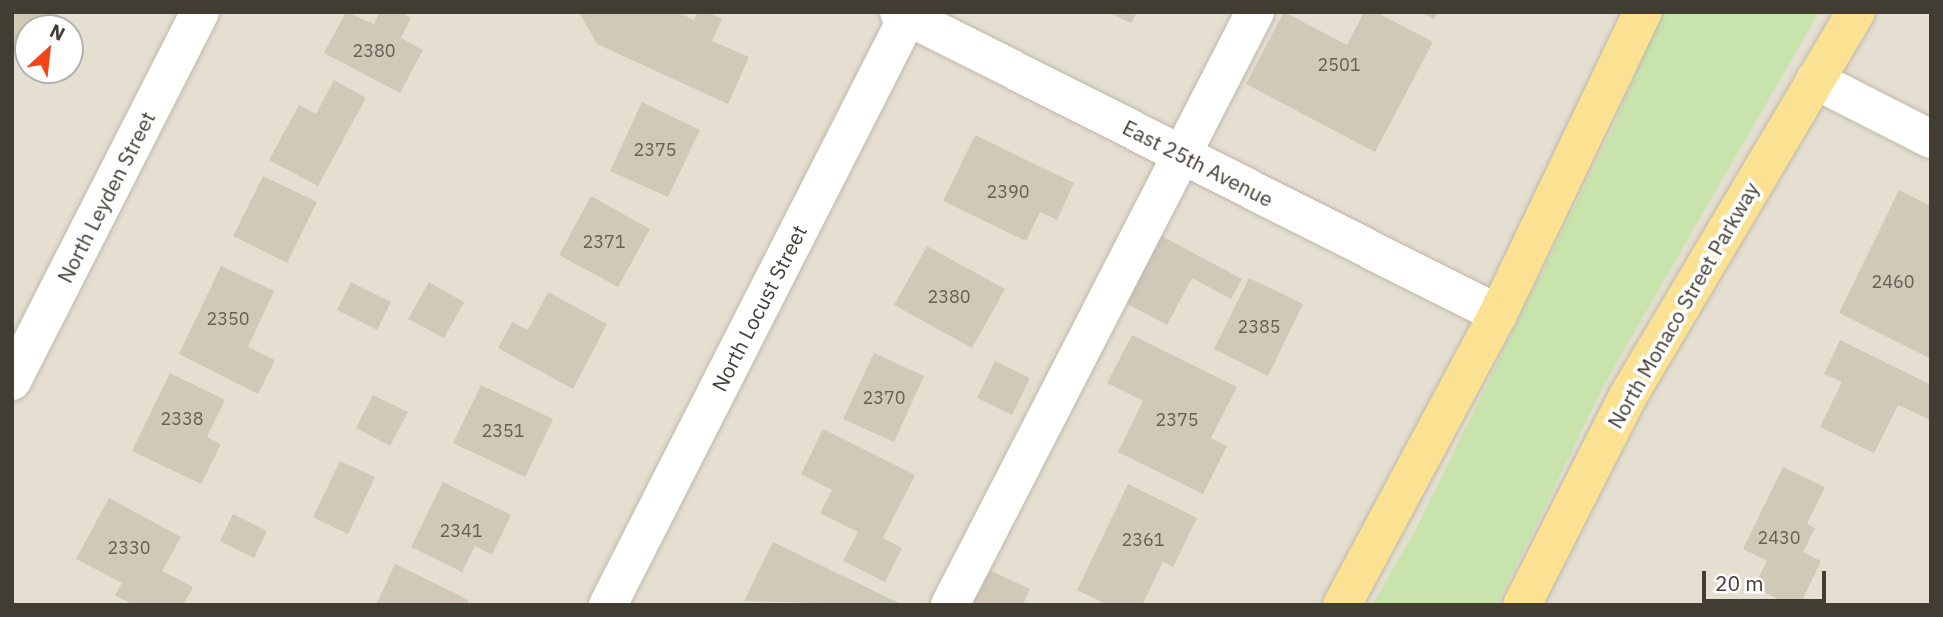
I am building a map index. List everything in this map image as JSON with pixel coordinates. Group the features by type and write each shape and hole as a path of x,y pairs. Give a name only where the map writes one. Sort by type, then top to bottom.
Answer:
{"main road":[{"path":"1342,605 1498,314 1643,12"},
{"name":"North Monaco Street Parkway","path":"1522,605 1628,396 1856,12"}],"street":[{"name":"North Leyden Street","path":"12,381 200,12"},
{"path":"950,605 1255,12"},
{"name":"East 25th Avenue","path":"905,14 1498,314"},
{"name":"North Locust Street","path":"608,605 905,14"},
{"path":"1815,80 1931,139"}],"shaded area":[{"path":"12,12 1931,12 1931,605 12,605"}],"green space":[{"path":"1662,12 1819,12 1604,385 1497,605 1372,605 1417,527 1614,125"}],"building":[{"path":"12,12 56,12 14,14 14,43"},
{"path":"346,12 374,24 380,12 400,12 411,18 401,38 423,50 400,93 324,53"},
{"path":"579,12 677,12 694,20 698,12 707,12 722,19 712,41 749,57 728,104 597,44"},
{"path":"1108,12 1137,12 1131,23"},
{"path":"1284,12 1347,45 1364,12 1376,12 1433,42 1375,152 1246,84"},
{"path":"1421,12 1438,12 1434,19"},
{"path":"334,80 366,98 318,186 269,160 299,105 316,114"},
{"path":"642,102 700,130 668,197 610,171"},
{"path":"975,135 1074,183 1057,220 1040,212 1026,241 943,201"},
{"path":"263,176 317,202 287,263 233,236"},
{"path":"1899,190 1931,206 1931,359 1839,313"},
{"path":"591,196 650,229 618,287 559,255"},
{"path":"1156,233 1242,279 1231,299 1192,278 1167,325 1120,300"},
{"path":"927,246 1005,289 972,348 894,305"},
{"path":"221,266 274,291 248,347 275,360 258,394 179,354"},
{"path":"1249,278 1303,304 1268,376 1214,349"},
{"path":"351,282 391,302 377,330 337,310"},
{"path":"429,282 464,302 444,338 408,319"},
{"path":"548,292 607,324 573,389 498,348 512,322 528,330"},
{"path":"1132,335 1237,387 1211,438 1227,446 1203,494 1118,452 1143,401 1107,383"},
{"path":"1840,340 1931,385 1931,420 1898,405 1874,453 1820,427 1842,382 1824,374"},
{"path":"874,353 924,376 894,442 843,419"},
{"path":"995,361 1030,378 1012,415 977,398"},
{"path":"170,373 225,400 207,437 221,444 201,484 132,451"},
{"path":"481,385 553,419 525,477 453,443"},
{"path":"373,395 408,412 390,446 356,428"},
{"path":"823,429 915,475 883,538 902,548 885,582 843,561 858,532 820,513 832,490 801,474"},
{"path":"340,461 375,477 348,534 313,517"},
{"path":"1783,467 1825,487 1807,524 1815,528 1803,552 1821,561 1800,605 1790,605 1754,587 1767,561 1743,549"},
{"path":"443,482 511,515 492,555 475,546 462,572 411,547"},
{"path":"1128,484 1197,518 1173,567 1163,562 1142,605 1108,605 1077,590"},
{"path":"109,498 181,537 162,571 193,587 183,605 133,605 115,595 122,583 76,559"},
{"path":"233,514 267,531 254,558 220,541"},
{"path":"773,542 903,605 744,601"},
{"path":"395,564 469,600 467,605 376,605"},
{"path":"985,568 1030,589 1023,605 967,605"}]}
